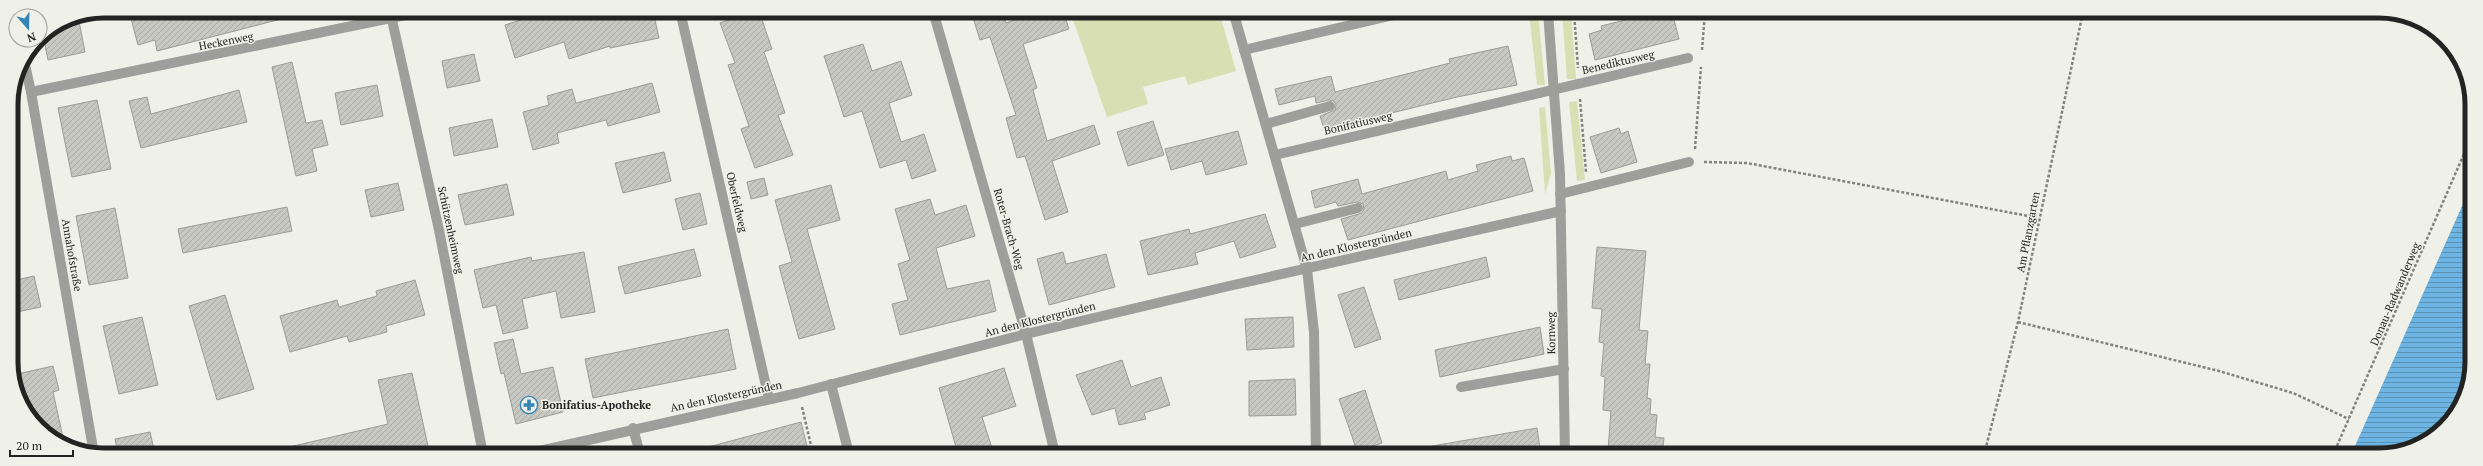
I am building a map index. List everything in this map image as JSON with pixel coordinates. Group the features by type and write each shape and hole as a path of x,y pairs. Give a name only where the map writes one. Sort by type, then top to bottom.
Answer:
{"street":[{"name":"Heckenweg","path":"31,92 377,18"},
{"name":"Schützenheimweg","path":"392,18 439,230 482,448"},
{"name":"Oberfeldweg","path":"682,18 769,399"},
{"name":"Roter-Brach-Weg","path":"935,18 1026,334 1054,448"},
{"path":"1234,18 1307,269 1314,332 1316,448"},
{"path":"1244,50 1384,18"},
{"path":"1548,18 1561,211"},
{"name":"Benediktusweg","path":"1446,115 1688,58"},
{"name":"Annahofstraße","path":"26,69 93,447"},
{"path":"1266,124 1330,106"},
{"name":"Bonifatiusweg","path":"1275,155 1446,115"},
{"path":"1560,194 1689,162"},
{"path":"1294,224 1358,208"},
{"name":"An den Klostergründen","path":"551,448 633,428 798,393 1026,334 1561,211"},
{"name":"Kornweg","path":"1561,211 1565,448"},
{"path":"1461,387 1564,368"},
{"path":"831,384 847,448"},
{"path":"633,428 638,448"}],"path":[{"path":"1702,55 1705,18"},
{"name":"Am Pflanzgarten","path":"1986,448 2018,322 2082,18"},
{"path":"1689,162 1695,153 1701,63"},
{"name":"Donau-Radwanderweg","path":"2336,448 2465,152"},
{"path":"1689,162 1747,163 2039,218"},
{"path":"2018,322 2219,371 2293,393 2349,419"},
{"path":"798,393 812,448"}],"green space":[{"path":"1072,18 1221,18 1236,71 1188,85 1185,76 1143,87 1148,104 1107,117"},
{"path":"1530,18 1539,18 1545,85 1537,85"},
{"path":"1562,18 1571,18 1576,79 1567,79"},
{"path":"1577,101 1585,180 1577,181 1569,102"},
{"path":"1545,107 1551,174 1545,194 1539,108"}],"water":[{"path":"2465,199 2465,362 2462,384 2456,400 2444,419 2436,427 2412,441 2390,447 2354,448"}],"building":[{"path":"131,18 285,18 157,51 155,40 138,45"},
{"path":"527,18 655,18 659,38 610,48 610,46 569,59 564,42 515,58 505,25"},
{"path":"734,18 761,18 772,49 764,52 785,113 778,115 793,155 755,168 741,129 749,126 728,65 735,63 720,23"},
{"path":"973,18 1004,18 1006,23 1020,18 1065,18 1069,29 1023,44 1037,88 1033,90 1047,141 1094,125 1100,144 1052,161 1068,212 1045,220 1025,156 1017,158 1006,118 1016,115 990,37 980,40"},
{"path":"1633,18 1674,18 1679,39 1595,60 1589,34 1602,30 1601,26"},
{"path":"79,22 85,52 48,60 46,48 48,48 48,38 56,32"},
{"path":"863,44 872,71 901,61 912,95 889,103 901,142 924,134 936,171 912,179 906,160 880,168 862,111 844,117 824,56"},
{"path":"1508,46 1517,85 1457,97 1342,125 1343,129 1326,135 1320,116 1335,110 1336,105 1334,101 1329,100 1316,103 1315,96 1279,105 1275,89 1331,76 1335,92 1450,63 1449,59"},
{"path":"474,54 480,81 447,88 442,61"},
{"path":"292,62 306,123 322,120 328,145 312,149 317,171 296,176 272,67"},
{"path":"652,83 660,112 608,126 606,120 557,133 559,143 533,150 523,112 549,105 547,96 572,89 576,103"},
{"path":"377,85 383,116 341,125 335,93"},
{"path":"239,90 247,122 141,148 129,101 147,97 151,114"},
{"path":"97,100 111,169 72,177 58,108"},
{"path":"492,119 498,147 454,156 449,128"},
{"path":"1153,121 1164,155 1128,166 1117,132"},
{"path":"1619,128 1621,134 1628,131 1637,162 1601,173 1590,137"},
{"path":"1238,131 1247,164 1206,175 1202,161 1171,170 1165,149"},
{"path":"664,152 671,181 623,193 615,163"},
{"path":"1511,156 1512,161 1524,158 1533,191 1348,240 1341,219 1362,213 1364,209 1363,204 1357,202 1338,206 1336,202 1315,208 1311,191 1358,179 1362,194 1446,171 1448,180 1478,171 1476,165"},
{"path":"764,178 768,195 751,199 747,182"},
{"path":"398,183 404,210 371,217 365,190"},
{"path":"507,184 514,215 465,225 458,195"},
{"path":"831,185 840,220 807,229 835,329 799,339 779,266 792,262 775,200"},
{"path":"700,193 707,224 683,230 675,199"},
{"path":"930,199 935,215 966,205 975,236 936,248 947,289 989,280 996,311 900,335 892,304 908,300 898,264 910,260 895,209"},
{"path":"287,207 292,231 183,253 178,229"},
{"path":"115,208 128,278 89,285 76,216"},
{"path":"1265,214 1276,247 1240,258 1234,241 1195,253 1198,264 1148,275 1140,241 1189,229 1190,234"},
{"path":"1597,247 1646,251 1639,330 1648,331 1645,364 1650,364 1647,398 1651,399 1650,414 1657,415 1655,437 1664,438 1663,448 1608,448 1611,411 1603,410 1605,377 1601,376 1604,343 1599,342 1602,309 1592,308"},
{"path":"694,249 701,276 625,294 618,267"},
{"path":"584,252 595,312 561,318 556,291 522,299 528,328 503,334 496,305 483,308 474,270 531,257 532,261"},
{"path":"1063,252 1066,264 1106,254 1115,287 1049,305 1037,259"},
{"path":"1486,257 1490,277 1399,300 1394,280"},
{"path":"34,276 41,307 18,312 18,280"},
{"path":"415,280 425,315 386,326 387,332 349,342 347,336 290,352 280,316 337,300 339,307 377,296 376,291"},
{"path":"1364,287 1381,339 1355,348 1338,295"},
{"path":"225,295 254,389 217,400 189,306"},
{"path":"142,317 158,385 119,394 103,326"},
{"path":"1293,317 1294,347 1247,350 1245,319"},
{"path":"1540,327 1544,354 1440,377 1435,350"},
{"path":"728,329 736,369 593,398 585,359"},
{"path":"513,339 521,374 553,367 563,412 516,424 504,373 501,374 494,343"},
{"path":"1122,360 1131,387 1161,377 1170,405 1144,413 1146,419 1119,425 1115,408 1092,415 1076,375"},
{"path":"53,366 59,390 53,392 63,438 56,434 39,419 25,395 19,374"},
{"path":"1004,368 1016,406 982,417 992,448 956,448 939,388"},
{"path":"412,373 428,446 418,448 289,448 388,424 378,380"},
{"path":"1295,379 1296,415 1249,416 1249,381"},
{"path":"1365,390 1382,443 1366,448 1356,448 1339,399"},
{"path":"801,422 808,448 705,448"},
{"path":"1537,428 1540,448 1432,448 1432,446"},
{"path":"150,432 154,448 117,448 115,439"}],"place":[{"name":"Bonifatius-Apotheke","path":"529,405"}]}
